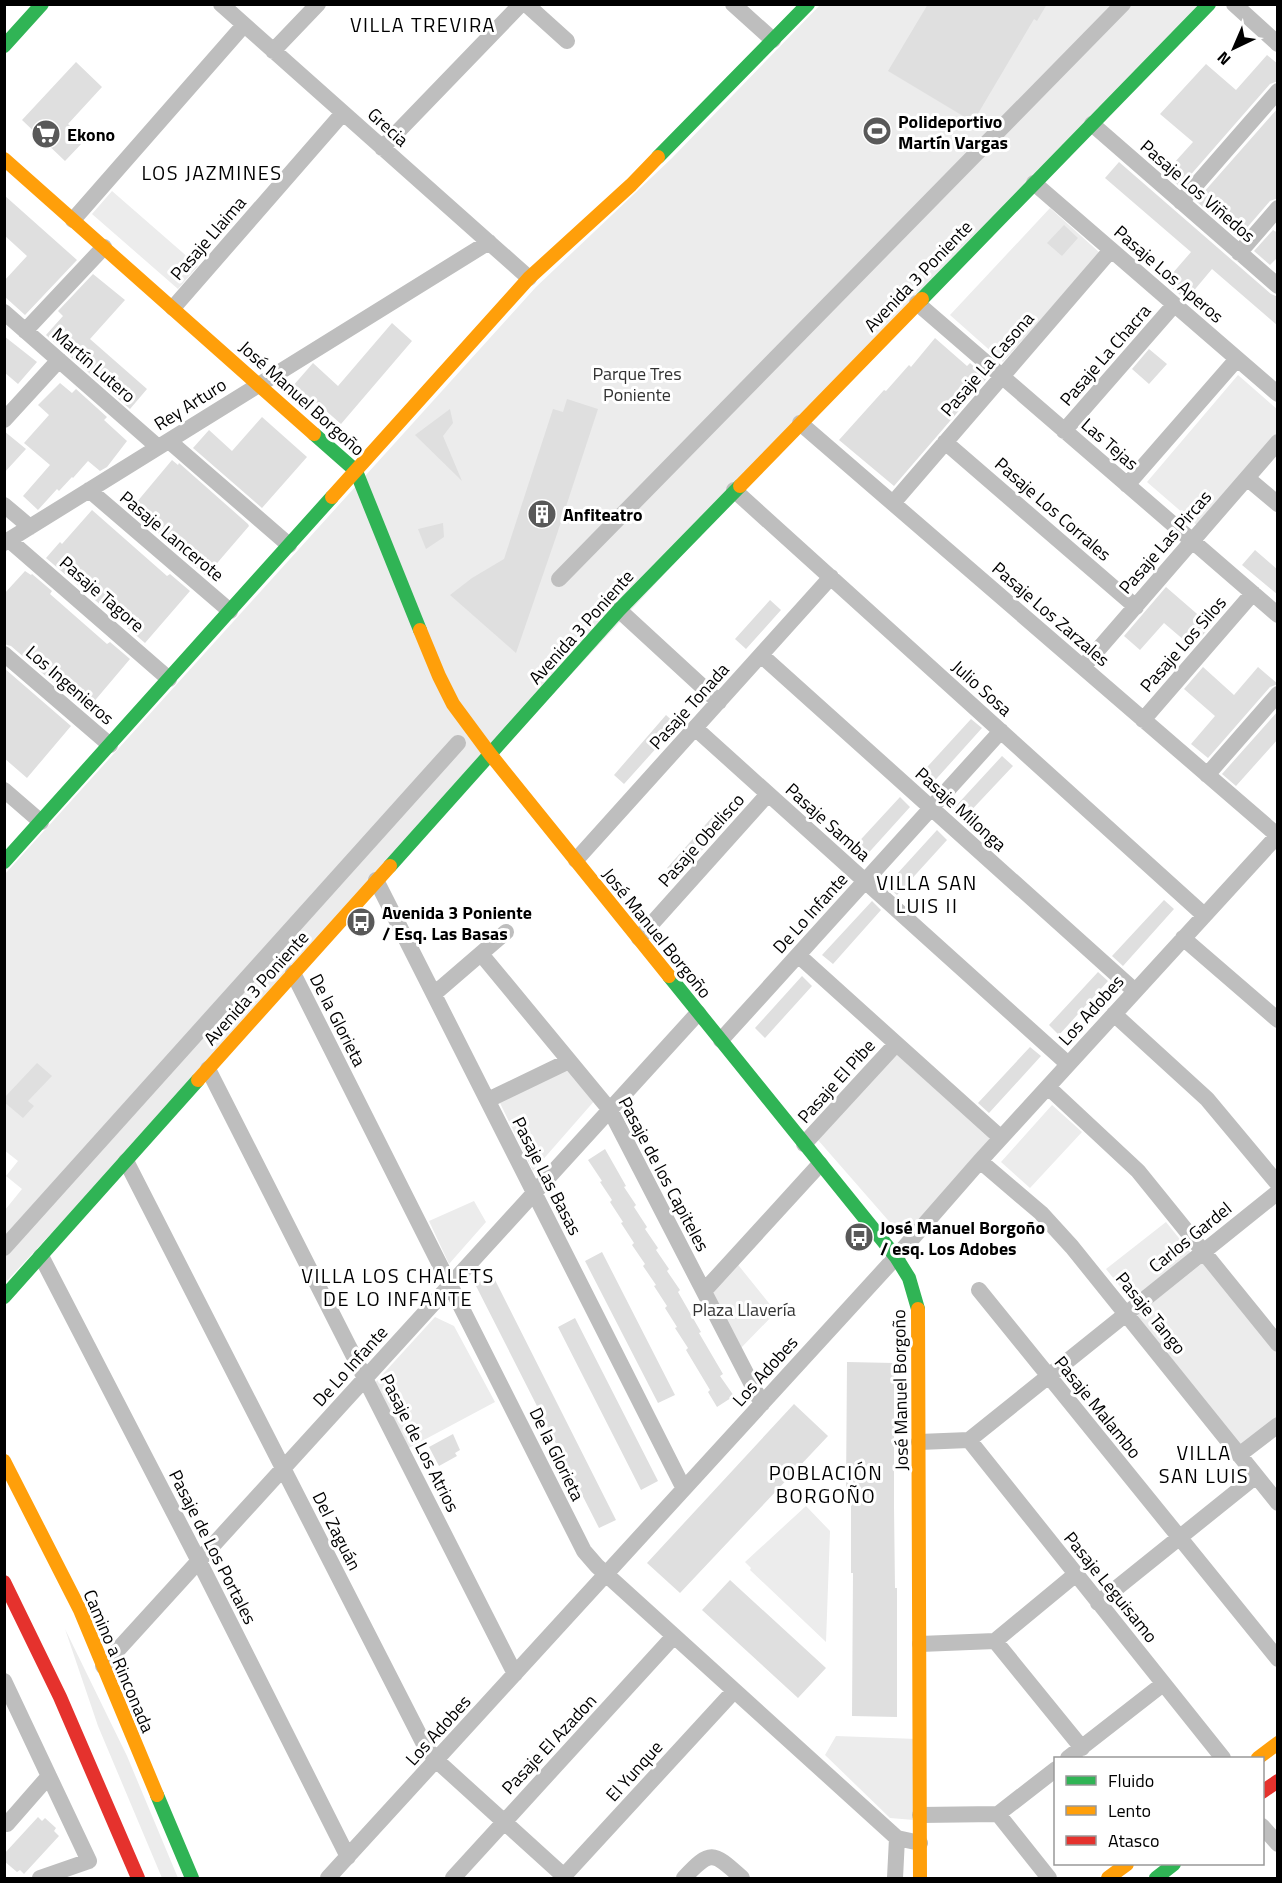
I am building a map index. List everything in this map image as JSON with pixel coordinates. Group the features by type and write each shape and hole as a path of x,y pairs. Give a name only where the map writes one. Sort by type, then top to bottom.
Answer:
{"main road":[{"path":"4,46 42,4"},
{"path":"4,862 529,278 631,185 808,4"},
{"name":"Avenida 3 Poniente","path":"4,1297 619,609 1209,4"},
{"name":"José Manuel Borgoño","path":"4,159 356,471 444,689 453,704 490,754 909,1275 918,1302 920,1878"},
{"name":"Camino a Rinconada","path":"4,1461 80,1610 192,1878"},
{"path":"4,1582 70,1718 138,1878"},
{"path":"1259,1757 1278,1743"},
{"path":"1264,1791 1278,1781"},
{"path":"1108,1878 1124,1865"}],"street":[{"name":"Grecia","path":"221,4 529,278"},
{"path":"273,51 318,4"},
{"path":"382,148 521,4"},
{"path":"526,4 567,41"},
{"path":"733,4 773,40"},
{"path":"559,579 1123,4"},
{"path":"1234,4 1278,44"},
{"path":"73,220 244,26"},
{"path":"1181,202 1278,91"},
{"name":"Pasaje Llaima","path":"173,308 343,113"},
{"name":"Pasaje Los Viñedos","path":"1092,124 1278,286"},
{"name":"Pasaje Los Aperos","path":"1034,183 1278,394"},
{"path":"1239,253 1278,208"},
{"name":"Rey Arturo","path":"7,541 489,242"},
{"path":"25,330 104,247"},
{"name":"Pasaje La Casona","path":"892,503 1111,250"},
{"name":"Las Tejas","path":"917,303 1278,615"},
{"name":"Pasaje La Chacra","path":"1064,431 1174,305"},
{"name":"Martín Lutero","path":"4,312 59,360 290,545"},
{"path":"1127,485 1237,359"},
{"path":"4,420 59,360"},
{"name":"Pasaje Los Zarzales","path":"800,423 1277,835"},
{"name":"Pasaje Los Corrales","path":"945,442 1136,607"},
{"name":"Pasaje Las Pircas","path":"1083,667 1278,442"},
{"path":"1247,478 1278,504"},
{"name":"Pasaje Lancerote","path":"89,490 230,611"},
{"name":"Julio Sosa","path":"734,490 1204,915"},
{"path":"4,505 30,527"},
{"name":"Pasaje Tagore","path":"7,541 169,679"},
{"name":"Pasaje Tonada","path":"576,860 831,577"},
{"name":"Pasaje Los Silos","path":"1143,720 1253,593"},
{"path":"619,609 719,702"},
{"name":"Los Ingenieros","path":"4,654 110,745"},
{"name":"Pasaje Milonga","path":"760,655 1135,991"},
{"path":"1207,775 1278,694"},
{"name":"Pasaje Samba","path":"695,728 1068,1064"},
{"name":"De Lo Infante","path":"721,1041 1001,731"},
{"path":"4,1248 458,743"},
{"path":"4,790 41,822"},
{"name":"Pasaje Obelisco","path":"639,938 768,794"},
{"name":"Los Adobes","path":"328,1878 896,1257 980,1161 1277,835"},
{"name":"Pasaje Las Basas","path":"376,880 684,1489"},
{"path":"434,994 506,932"},
{"path":"1183,938 1278,1020"},
{"name":"Pasaje de los Capiteles","path":"481,954 610,1110 762,1404"},
{"path":"798,956 1001,1138"},
{"name":"De la Glorieta","path":"293,973 584,1551 606,1574 897,1838 920,1843"},
{"name":"De Lo Infante","path":"103,1666 698,1013"},
{"path":"1114,1014 1207,1099 1278,1184"},
{"name":"Pasaje El Pibe","path":"804,1144 896,1044"},
{"path":"488,1100 569,1061"},
{"name":"Pasaje de Los Atrios","path":"208,1069 515,1674"},
{"path":"1048,1087 1138,1171 1278,1344"},
{"name":"Del Zaguán","path":"126,1161 425,1746 436,1760 564,1878"},
{"name":"Pasaje Tango","path":"980,1161 1054,1226 1127,1313 1278,1503"},
{"path":"704,1291 820,1164"},
{"name":"Carlos Gardel","path":"969,1440 1278,1192"},
{"name":"Pasaje de Los Portales","path":"41,1256 348,1857"},
{"name":"Pasaje Malambo","path":"979,1290 1178,1539 1278,1659"},
{"path":"1239,1455 1278,1425"},
{"path":"919,1442 969,1440"},
{"name":"Pasaje Leguisamo","path":"969,1440 1222,1757"},
{"path":"1098,1603 1256,1476"},
{"path":"920,1644 995,1641 1076,1574"},
{"name":"Pasaje El Azadon","path":"453,1878 674,1636"},
{"path":"995,1641 1075,1753 1163,1684"},
{"path":"6,1690 89,1861 40,1878"},
{"name":"El Yunque","path":"564,1878 734,1691"},
{"path":"920,1815 998,1814 1054,1771"},
{"path":"7,1824 49,1776"},
{"path":"998,1814 1049,1878"},
{"path":"1264,1827 1278,1844"},
{"path":"895,1878 897,1838"},
{"path":"684,1878 702,1860 710,1857 723,1862 742,1878"}],"green space":[{"name":"Parque Tres Poniente","path":"820,5 1203,5 1030,181 5,1283 5,1210 22,1189 6,1176 18,1161 4,1150 5,874 536,287 672,158"},
{"path":"112,191 198,266 178,289 92,214"},
{"path":"1050,208 1100,253 1003,362 950,315"},
{"path":"1238,375 1277,409 1277,436 1199,527 1147,482"},
{"path":"894,1052 990,1139 909,1231 901,1235 818,1140"},
{"path":"566,1067 596,1099 533,1171 500,1103"},
{"path":"1052,1105 1082,1132 1030,1188 1001,1162"},
{"path":"474,1201 486,1222 449,1264 429,1221"},
{"path":"1166,1222 1191,1253 1131,1300 1106,1269"},
{"name":"Plaza Llavería","path":"735,1261 776,1312 739,1350 708,1290"},
{"path":"1205,1261 1277,1352 1277,1417 1241,1446 1137,1315"},
{"path":"435,1317 454,1326 495,1402 407,1449 373,1385"},
{"path":"806,1506 830,1531 826,1642 750,1570 751,1568 745,1562"},
{"path":"65,1629 127,1756 178,1878 162,1878 98,1726"},
{"path":"836,1736 917,1739 914,1820 890,1818 825,1755"}],"building":[{"path":"928,4 1047,4 1037,21 1034,19 973,122 888,71"},
{"path":"1267,55 1278,64 1278,81 1270,84 1180,187 1165,173 1193,142 1160,114 1206,64 1236,90"},
{"path":"76,62 102,87 68,124 85,140 65,161 22,120"},
{"path":"1278,108 1278,198 1270,201 1238,238 1196,201"},
{"path":"1119,162 1271,294 1278,297 1278,326 1212,269 1186,300 1165,282 1191,252 1105,178"},
{"path":"4,195 77,260 25,315 4,296 4,281 27,256 4,235"},
{"path":"1064,225 1078,238 1062,256 1047,243"},
{"path":"1273,230 1278,233 1278,257 1270,265 1254,251"},
{"path":"93,274 125,300 90,339 147,389 130,409 46,335 63,316 58,311"},
{"path":"392,323 412,341 341,424 316,402 314,405 292,387 313,363 338,386"},
{"path":"4,336 37,362 18,384 4,372"},
{"path":"935,338 967,366 970,363 987,378 894,486 839,440 884,390 886,391 909,365 911,367"},
{"path":"1149,349 1167,364 1149,384 1132,369"},
{"path":"60,383 72,393 76,389 107,417 104,420 127,441 107,467 100,471 88,461 38,510 23,496 50,465 24,443 49,415 38,405"},
{"name":"Anfiteatro","path":"567,399 598,409 516,653 450,595 472,578 504,559 553,409 563,412"},
{"path":"450,409 453,423 443,436 462,481 415,435"},
{"path":"262,417 307,457 262,508 193,448 209,430 232,451"},
{"path":"4,431 26,449 4,473"},
{"path":"172,460 178,465 179,463 249,526 206,576 131,509"},
{"path":"92,510 167,576 170,574 190,591 145,643 46,558 60,542 62,544"},
{"path":"443,523 444,537 426,549 418,529"},
{"path":"1255,550 1278,570 1278,595 1242,565"},
{"path":"25,571 52,591 50,594 107,644 110,642 130,659 86,711 11,646 4,644 4,594"},
{"path":"1166,587 1211,626 1192,647 1164,623 1140,650 1124,636"},
{"path":"770,600 781,610 746,649 735,639"},
{"path":"1203,667 1234,695 1258,667 1278,684 1270,687 1208,758 1191,744 1215,716 1184,689"},
{"path":"4,668 71,726 27,778 4,758"},
{"path":"1278,711 1278,739 1236,786 1222,774"},
{"path":"666,715 677,725 624,784 614,775"},
{"path":"971,719 982,728 929,787 918,777"},
{"path":"1002,756 1013,766 965,817 954,808"},
{"path":"900,797 910,807 863,859 852,849"},
{"path":"714,815 725,825 678,877 667,868"},
{"path":"937,830 947,840 897,895 886,886"},
{"path":"1164,900 1174,909 1123,966 1112,956"},
{"path":"872,901 881,910 833,964 822,955"},
{"path":"1098,972 1108,981 1059,1035 1049,1025"},
{"path":"802,976 812,986 765,1038 755,1028"},
{"path":"1030,1047 1041,1056 989,1113 978,1103"},
{"path":"37,1063 52,1076 28,1101 34,1106 23,1118 4,1102 4,1098"},
{"path":"605,1149 636,1205 634,1207 647,1227 645,1229 658,1248 656,1250 669,1269 667,1271 680,1290 678,1292 701,1332 699,1333 723,1374 720,1376 734,1396 717,1407 665,1308 667,1306 643,1266 645,1264 632,1245 634,1243 610,1202 612,1200 588,1160"},
{"path":"602,1252 675,1395 658,1403 585,1261"},
{"path":"493,1276 616,1520 599,1528 475,1284"},
{"path":"575,1318 658,1481 641,1490 558,1327"},
{"path":"847,1362 894,1363 897,1717 852,1716 853,1573 851,1573 851,1492 846,1492"},
{"path":"794,1404 828,1436 680,1593 647,1563"},
{"path":"453,1434 460,1450 455,1453 457,1456 439,1466 429,1447"},
{"path":"730,1580 826,1668 798,1698 702,1610"},
{"path":"38,1817 42,1821 45,1818 56,1828 54,1831 59,1836 24,1874 20,1870 17,1872 4,1861 4,1854"}],"traffic: fast":[{"path":"4,46 42,4"},
{"path":"658,157 808,4"},
{"path":"922,299 1209,4"},
{"path":"314,434 356,471 420,630"},
{"path":"390,866 619,610 740,486"},
{"path":"4,862 332,497"},
{"path":"669,976 896,1257 909,1278 918,1309"},
{"path":"4,1297 198,1080"},
{"path":"157,1795 192,1878"},
{"path":"1156,1878 1173,1865"}],"traffic: slow":[{"path":"332,497 529,278 631,185 658,157"},
{"path":"4,159 314,434"},
{"path":"740,486 922,299"},
{"path":"420,630 453,704 490,754 669,976"},
{"path":"198,1080 390,866"},
{"path":"918,1309 920,1878"},
{"path":"4,1461 80,1610 157,1795"},
{"path":"1259,1757 1278,1743"},
{"path":"1108,1878 1126,1865"}],"traffic: jam":[{"path":"4,1582 60,1697 138,1878"},
{"path":"1264,1791 1278,1781"}],"place":[{"name":"Polideportivo Martín Vargas","path":"877,131"},
{"name":"Ekono","path":"46,134"},
{"name":"Anfiteatro","path":"542,514"},
{"name":"Avenida 3 Poniente / Esq. Las Basas","path":"361,922"},
{"name":"José Manuel Borgoño / esq. Los Adobes","path":"859,1237"}],"district":[{"name":"VILLA TREVIRA","path":"423,24"},
{"name":"LOS JAZMINES","path":"212,172"},
{"name":"VILLA SAN LUIS II","path":"927,894"},
{"name":"VILLA LOS CHALETS DE LO INFANTE","path":"398,1286"},
{"name":"VILLA SAN LUIS","path":"1204,1464"},
{"name":"POBLACIÓN BORGOÑO","path":"826,1484"}]}
